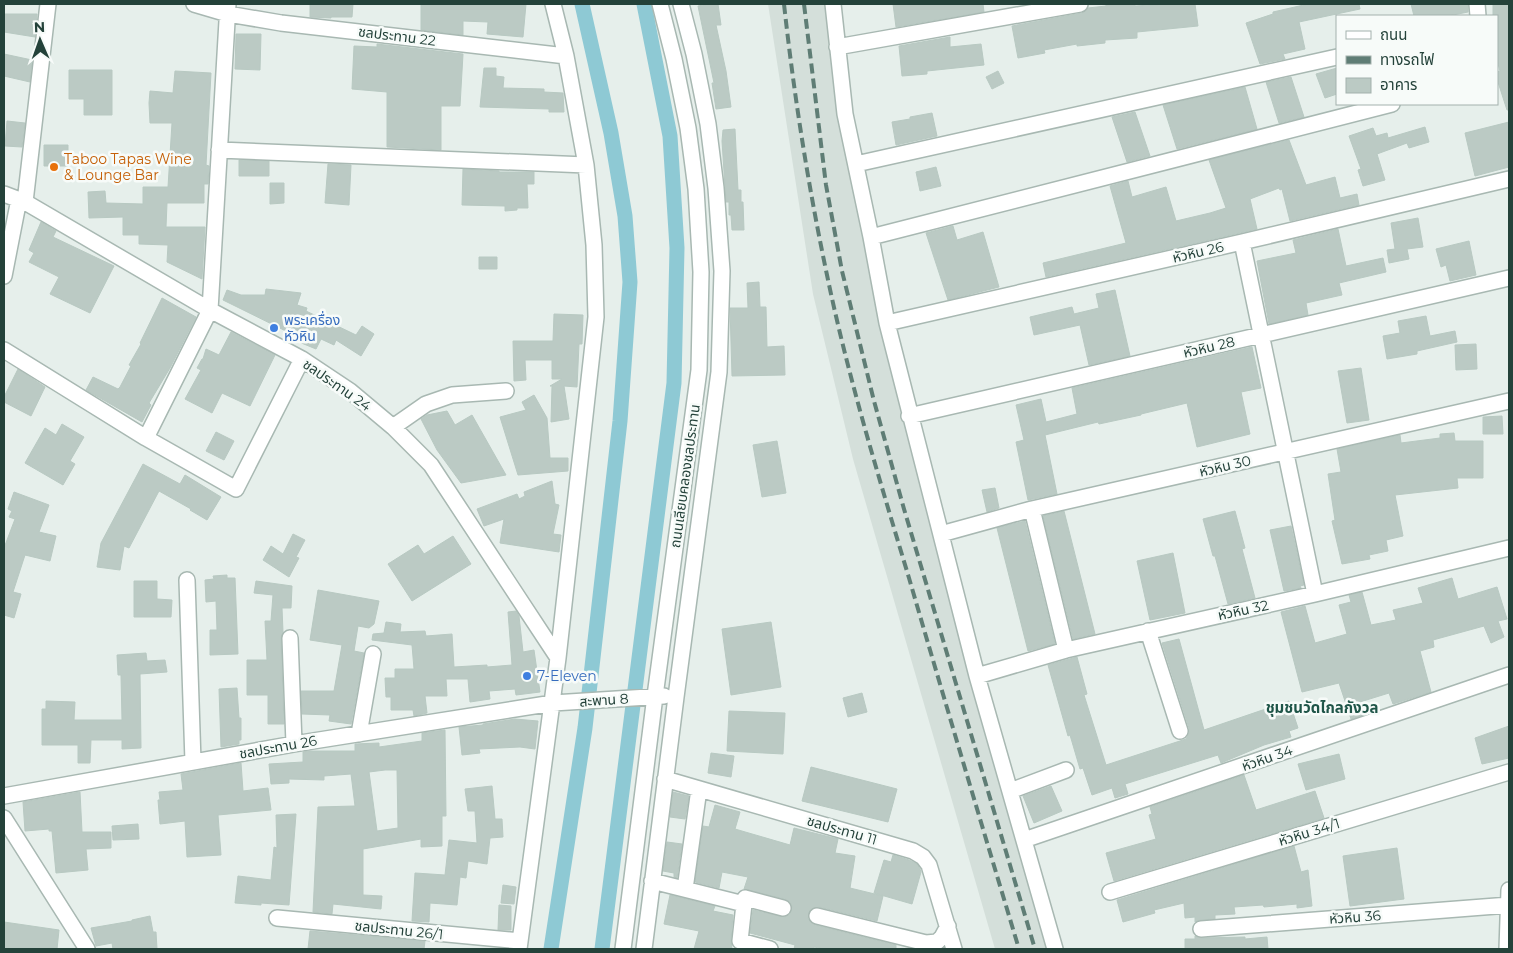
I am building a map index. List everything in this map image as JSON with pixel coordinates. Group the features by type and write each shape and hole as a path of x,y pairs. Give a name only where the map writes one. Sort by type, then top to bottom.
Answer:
{"street":[{"path":"4,276 22,200 48,4"},
{"name":"ชลประทาน 22","path":"194,4 228,9 281,23 566,56"},
{"path":"519,945 553,703 596,317 594,245 586,165 566,56 553,4"},
{"name":"ถนนเลียบคลองชลประทาน","path":"623,949 699,370 701,272 696,190 688,128 674,59 660,4"},
{"name":"ถนนเลียบคลองชลประทาน","path":"644,949 719,372 722,271 716,188 708,124 694,54 681,4"},
{"path":"833,4 845,114 887,323 976,676 1055,949"},
{"path":"837,48 1080,4"},
{"path":"146,438 210,310 228,9"},
{"path":"856,164 1336,57"},
{"path":"871,237 1388,105"},
{"path":"219,150 586,165"},
{"name":"หัวหิน 26","path":"887,323 1509,179"},
{"name":"ชลประทาน 24","path":"4,194 22,200 210,310 302,360 350,391 393,427 431,464 558,658"},
{"path":"1242,242 1315,594"},
{"name":"หัวหิน 28","path":"909,416 1509,278"},
{"path":"4,350 146,438 236,488 302,360"},
{"path":"393,427 426,404 452,395 506,391"},
{"name":"หัวหิน 30","path":"941,534 1032,509 1509,400"},
{"path":"1032,509 1066,650"},
{"name":"หัวหิน 32","path":"976,676 1066,650 1509,548"},
{"path":"187,580 193,762"},
{"path":"1148,631 1180,731"},
{"path":"290,638 294,744"},
{"path":"359,734 374,654"},
{"name":"หัวหิน 34","path":"1024,840 1509,675"},
{"name":"สะพาน 8","path":"553,703 655,696 676,697"},
{"name":"ชลประทาน 26","path":"4,796 294,744 553,703"},
{"path":"1010,791 1066,770"},
{"name":"หัวหิน 34/1","path":"1110,892 1509,772"},
{"name":"ชลประทาน 11","path":"665,779 913,851 923,857 929,865 954,949"},
{"path":"685,889 699,789"},
{"path":"4,818 87,949"},
{"path":"652,881 744,904"},
{"path":"770,949 740,941 745,898 783,908"},
{"path":"1507,949 1509,900"},
{"name":"หัวหิน 36","path":"1201,929 1509,900"},
{"path":"817,916 926,942 937,942 948,926"},
{"name":"ชลประทาน 26/1","path":"278,918 519,945"}],"shaded area":[{"path":"768,4 826,4 839,120 876,302 920,486 1051,949 995,949 853,459 813,294"}],"building":[{"path":"310,4 353,4 352,17 310,17"},
{"path":"421,4 526,4 523,37 487,34 488,22 463,21 463,35 421,30"},
{"path":"718,4 721,25 716,25 726,71 731,107 716,109 712,83 714,83 698,6"},
{"path":"893,4 983,4 984,12 896,27"},
{"path":"1106,4 1135,4 1135,6 1195,4 1198,26 1137,32 1137,38 1105,40 1105,43 1077,46 1077,44 1044,50 1045,53 1018,58 1012,26 1082,13 1088,8 1106,6"},
{"path":"1308,4 1359,4 1360,9 1299,22 1305,49 1283,54 1285,59 1260,64 1246,23 1273,14 1273,12"},
{"path":"1411,4 1468,4 1468,12 1453,15 1414,15"},
{"path":"1493,4 1509,4 1509,110 1507,110 1498,82 1498,72 1500,71 1498,64 1498,15 1493,15"},
{"path":"4,14 37,14 35,37 4,32"},
{"path":"236,34 261,34 260,70 235,69"},
{"path":"950,37 950,47 981,44 984,65 927,71 927,74 902,76 899,46"},
{"path":"377,44 463,54 460,106 441,106 441,150 387,147 387,92 352,89 354,46 377,47"},
{"path":"4,54 32,60 30,82 4,76"},
{"path":"484,68 496,68 496,76 504,77 503,88 544,89 544,92 563,93 564,112 549,112 549,109 480,107"},
{"path":"1336,68 1336,94 1325,98 1316,74"},
{"path":"69,70 112,70 112,115 84,115 84,99 69,99"},
{"path":"175,71 211,73 206,165 209,166 208,184 204,184 204,203 167,203 166,227 205,227 202,279 167,262 168,245 139,244 139,235 123,235 123,217 89,218 88,192 105,191 106,203 143,204 143,187 168,187 172,123 150,123 149,103 150,91 173,93"},
{"path":"998,71 1004,83 992,89 986,77"},
{"path":"1291,77 1304,117 1279,123 1266,82"},
{"path":"1245,87 1257,129 1177,149 1163,105"},
{"path":"1135,112 1150,156 1127,162 1112,117"},
{"path":"932,113 937,136 896,145 892,122"},
{"path":"7,121 25,123 22,147 5,146"},
{"path":"1509,122 1509,167 1475,176 1465,133"},
{"path":"1425,127 1429,142 1409,148 1407,143 1377,154 1385,180 1363,186 1358,170 1361,169 1349,136 1373,128 1376,136 1387,133 1388,138"},
{"path":"735,129 738,190 741,190 741,202 743,202 744,230 732,230 729,202 726,202 723,130"},
{"path":"1289,140 1306,185 1335,177 1340,198 1357,194 1359,205 1290,221 1282,189 1280,190 1279,188 1250,199 1257,229 1046,277 1043,263 1126,243 1110,186 1128,181 1132,197 1166,187 1176,221 1210,213 1226,208 1209,160"},
{"path":"44,145 68,145 68,166 44,166"},
{"path":"239,160 269,161 269,176 239,176"},
{"path":"328,164 351,165 349,205 325,203"},
{"path":"936,167 941,186 920,191 916,172"},
{"path":"463,169 534,172 534,184 527,184 528,208 505,211 505,206 462,205"},
{"path":"270,183 284,183 284,203 270,204"},
{"path":"1418,218 1423,247 1407,249 1409,259 1389,263 1387,250 1395,249 1391,223"},
{"path":"41,222 56,231 53,237 114,266 90,313 50,294 59,277 29,262 34,253 29,250"},
{"path":"953,226 957,240 983,232 999,287 948,300 926,233"},
{"path":"1338,229 1346,266 1383,258 1386,272 1339,283 1342,295 1306,303 1308,315 1269,324 1257,261 1296,253 1293,240"},
{"path":"1469,241 1476,275 1450,281 1446,265 1441,267 1436,249"},
{"path":"479,257 497,257 497,269 479,269"},
{"path":"759,282 760,307 766,307 767,347 784,346 785,375 732,376 730,308 748,308 747,283"},
{"path":"266,289 301,293 297,305 307,308 306,311 356,335 362,326 374,334 361,356 336,340 334,345 321,339 316,349 299,342 300,338 223,300 227,290 241,295 265,295"},
{"path":"1115,290 1130,356 1089,365 1080,325 1034,335 1030,317 1072,307 1074,314 1099,308 1096,294"},
{"path":"162,298 196,317 170,368 149,403 151,405 142,422 86,390 93,377 118,389 120,387"},
{"path":"554,314 583,315 582,344 579,344 577,387 564,386 569,419 551,422 552,386 550,386 562,379 552,379 552,360 525,360 526,380 514,381 513,341 553,341"},
{"path":"1426,316 1430,336 1455,331 1457,342 1417,351 1417,354 1387,359 1383,336 1400,333 1398,321"},
{"path":"231,332 275,355 250,406 222,393 212,413 185,399 201,370 197,368 203,359 206,349 219,355"},
{"path":"1476,344 1477,369 1456,370 1455,345"},
{"path":"1252,347 1261,388 1241,392 1250,434 1197,447 1187,403 1141,415 1099,424 1098,422 1045,435 1057,494 1028,500 1016,442 1024,440 1016,405 1041,399 1046,422 1077,414 1072,388"},
{"path":"1361,368 1369,420 1347,423 1338,371"},
{"path":"18,369 45,387 31,416 4,402 4,397"},
{"path":"534,395 547,418 550,458 568,458 568,471 518,475 500,417 526,410 522,402"},
{"path":"447,411 455,425 472,415 506,475 461,483 437,450 421,419 427,415"},
{"path":"1502,416 1503,434 1483,434 1483,417"},
{"path":"62,424 84,437 70,461 75,464 63,485 25,463 45,428 56,435"},
{"path":"216,432 234,441 224,460 206,451"},
{"path":"1454,433 1455,441 1483,441 1483,478 1457,478 1458,488 1395,495 1403,536 1386,540 1388,551 1369,555 1370,559 1342,564 1332,521 1335,520 1328,474 1341,472 1337,449 1400,435 1401,443 1440,438 1440,434"},
{"path":"777,441 786,493 762,497 753,445"},
{"path":"143,464 180,484 185,475 221,497 207,520 159,491 129,548 124,546 120,570 97,567 101,543"},
{"path":"552,481 555,504 559,505 553,534 561,535 559,552 500,543 504,519 484,526 477,509 517,494 519,499 525,496 524,492"},
{"path":"995,488 999,508 987,512 982,490"},
{"path":"14,492 49,505 39,532 56,536 50,561 25,555 13,592 21,594 14,618 4,615 4,548 15,519 9,517 12,511 8,509"},
{"path":"1064,511 1095,634 1073,639 1043,516"},
{"path":"1235,511 1245,548 1242,549 1255,598 1228,604 1203,519"},
{"path":"1025,521 1055,644 1028,651 997,528"},
{"path":"1291,526 1304,585 1300,586 1301,588 1284,591 1270,530"},
{"path":"293,534 305,540 296,557 299,558 289,577 263,560 271,546 283,554"},
{"path":"453,536 471,564 412,601 388,564 418,545 424,554"},
{"path":"1173,553 1185,613 1150,620 1137,561"},
{"path":"227,575 227,578 235,578 238,654 210,655 210,630 217,630 216,601 206,602 205,580 214,579 213,576"},
{"path":"1452,578 1458,599 1497,587 1507,619 1498,621 1504,637 1491,643 1484,626 1433,640 1434,647 1420,651 1431,692 1393,704 1389,693 1360,702 1363,715 1351,719 1339,683 1302,692 1281,612 1305,606 1315,643 1347,634 1339,605 1351,602 1349,595 1362,592 1371,625 1396,620 1393,610 1423,603 1418,588"},
{"path":"134,581 157,581 157,599 172,600 171,617 134,617"},
{"path":"256,581 292,586 291,608 282,608 283,632 281,638 284,724 268,724 268,695 247,695 247,660 267,660 265,621 271,621 273,595 254,593"},
{"path":"318,590 379,601 374,624 369,628 358,626 354,651 364,653 351,724 329,721 330,715 302,714 301,691 334,691 342,645 310,640"},
{"path":"516,611 519,616 523,652 534,650 540,692 516,695 515,689 489,691 490,699 470,702 468,679 446,679 447,696 425,696 427,713 414,716 413,710 391,710 391,697 386,697 385,678 395,678 395,669 414,669 412,645 372,640 373,634 384,633 386,622 401,624 400,632 425,631 426,636 452,634 454,667 512,665 508,612"},
{"path":"771,622 781,687 731,695 722,629"},
{"path":"1179,639 1204,730 1289,701 1298,728 1289,731 1291,737 1264,745 1221,763 1218,755 1125,784 1128,794 1115,798 1112,788 1092,795 1083,768 1080,769 1070,735 1068,736 1048,665 1077,657 1087,694 1084,695 1106,765 1186,739 1189,728 1162,643"},
{"path":"146,653 147,661 165,660 167,672 140,674 141,748 122,749 122,740 91,740 90,763 78,763 78,745 42,745 42,709 46,709 46,701 75,702 74,720 122,720 121,675 118,675 117,655"},
{"path":"237,688 239,718 241,718 241,740 239,740 239,744 221,747 219,689"},
{"path":"862,693 867,712 848,717 843,698"},
{"path":"729,711 785,713 783,754 727,751"},
{"path":"515,719 538,721 535,749 520,747 479,749 480,753 462,755 459,727"},
{"path":"1509,726 1509,758 1482,764 1475,738"},
{"path":"445,730 446,816 442,816 442,846 421,847 421,839 363,849 363,895 382,896 381,909 333,904 332,914 313,912 318,807 355,806 351,774 324,776 324,780 289,779 289,783 271,784 269,764 303,762 303,752 309,751 355,751 355,744 379,743 379,747 422,741 422,733","holes":["397,770 398,828 377,831 369,772"]},
{"path":"711,753 734,756 731,777 708,773"},
{"path":"1339,754 1345,779 1306,790 1298,764"},
{"path":"241,763 243,791 268,788 271,810 218,815 221,855 187,857 185,821 160,824 159,792 183,790 181,774"},
{"path":"811,767 897,789 888,822 802,801"},
{"path":"1244,775 1256,810 1315,791 1324,818 1114,881 1106,853 1156,839 1149,815 1152,814 1150,807"},
{"path":"492,786 495,819 502,819 503,837 490,838 487,864 468,861 466,878 460,877 457,905 430,903 429,922 412,921 415,873 445,875 449,840 477,843 475,811 468,811 465,789"},
{"path":"1051,786 1062,811 1034,823 1023,796"},
{"path":"80,792 82,832 111,832 111,848 86,849 88,870 56,873 52,831 49,831 49,829 25,831 23,802"},
{"path":"673,792 689,796 685,819 670,817"},
{"path":"715,805 740,812 735,829 790,845 794,828 838,839 835,853 855,856 850,888 883,896 877,921 819,907 810,910 808,919 815,925 896,945 896,949 824,949 814,947 814,949 794,949 795,945 750,933 753,910 785,917 790,914 792,906 785,899 744,889 748,877 722,872 719,888 695,882 703,826 709,827"},
{"path":"296,814 289,905 235,903 238,876 271,880 274,847 277,848 276,815"},
{"path":"138,824 139,839 113,840 112,826"},
{"path":"667,842 682,844 677,878 674,877 674,873 663,871"},
{"path":"1294,846 1301,872 1308,870 1312,906 1297,908 1297,904 1234,907 1235,914 1215,915 1215,919 1195,922 1195,917 1185,918 1184,903 1154,910 1155,913 1123,922 1117,900"},
{"path":"1397,848 1404,899 1350,906 1343,856"},
{"path":"893,855 917,864 920,869 921,872 912,904 874,893 884,860 891,862"},
{"path":"503,885 516,887 514,904 501,903"},
{"path":"670,895 715,906 713,911 733,915 732,949 694,949 699,931 664,924"},
{"path":"499,905 511,906 511,930 498,930"},
{"path":"150,916 153,932 156,932 157,949 113,949 112,943 96,946 91,928"},
{"path":"4,922 59,930 57,949 4,949"},
{"path":"310,931 425,941 424,949 308,949"},
{"path":"1195,936 1201,938 1245,937 1245,939 1267,937 1268,949 1185,949 1185,939 1195,939"}],"waterway":[{"path":"551,949 585,728 620,421 630,282 625,216 611,133 582,4"},
{"path":"602,949 674,383 677,248 670,136 644,4"}],"railway":[{"path":"784,4 792,72 808,174 820,241 844,351 875,465 1019,949"},
{"path":"804,4 826,185 842,271 874,401 904,509 1035,949"}],"place":[{"name":"Taboo Tapas Wine & Lounge Bar","path":"54,167"},
{"name":"พระเครื่อง หัวหิน","path":"274,328"},
{"name":"7-Eleven","path":"527,676"}],"district":[{"name":"ชุมชนวัดไกลกังวล","path":"1322,708"}]}
